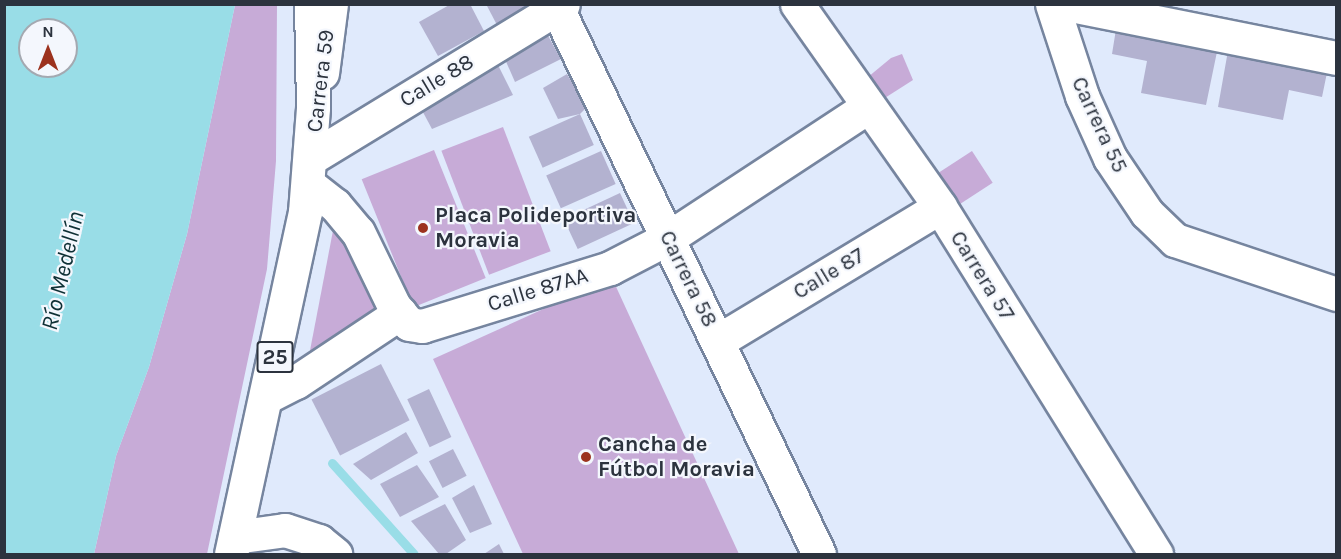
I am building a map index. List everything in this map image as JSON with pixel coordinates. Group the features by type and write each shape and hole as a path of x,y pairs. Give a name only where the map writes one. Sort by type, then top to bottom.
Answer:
{"main road":[{"name":"25","path":"233,546 266,397 310,171 311,4"},
{"name":"Carrera 59","path":"310,171 331,4"},
{"name":"Carrera 57","path":"797,4 940,207 1156,555"},
{"name":"Carrera 55","path":"1052,4 1082,96 1110,158 1147,213 1175,240 1336,294"},
{"path":"1066,4 1336,58"},
{"name":"Calle 88","path":"310,171 558,6"},
{"name":"Carrera 58","path":"558,6 819,555"},
{"name":"Calle 87AA","path":"400,313 409,324 422,326 610,268 668,238 869,106"},
{"path":"266,397 296,382 400,313 375,273 358,232 310,171"},
{"name":"Calle 87","path":"718,340 940,207"},
{"path":"233,546 285,530 319,541 336,555"}],"shaded area":[{"path":"235,5 277,5 276,161 267,269 207,554 94,554 116,456 149,367 187,234"},
{"path":"902,54 913,80 877,103 862,82 891,58"},
{"name":"Placa Polideportiva Moravia","path":"503,127 551,251 489,275 441,151"},
{"name":"Placa Polideportiva Moravia","path":"434,150 486,278 413,307 362,179"},
{"path":"972,151 993,183 952,210 931,178"},
{"path":"336,215 387,311 308,361"},
{"name":"Cancha de Fútbol Moravia","path":"612,278 739,554 523,554 433,359"}],"water":[{"name":"Río Medellín","path":"4,5 235,5 187,234 149,367 116,456 94,554 5,554"}],"building":[{"path":"451,4 470,4 484,31 438,56 419,22"},
{"path":"486,4 533,4 497,25"},
{"path":"1117,23 1219,42 1206,105 1141,93 1147,61 1112,54"},
{"path":"546,32 561,59 515,82 504,57"},
{"path":"1229,45 1329,63 1322,97 1289,90 1283,120 1218,107"},
{"path":"495,59 513,95 432,129 417,101"},
{"path":"567,74 587,107 580,114 558,119 543,88"},
{"path":"580,114 594,145 543,168 529,137"},
{"path":"601,151 616,184 561,208 546,175"},
{"path":"620,193 634,223 578,249 564,219"},
{"path":"381,364 410,420 340,456 312,399"},
{"path":"429,389 451,437 430,447 407,399"},
{"path":"406,432 418,453 371,480 353,464"},
{"path":"453,449 467,476 443,488 429,461"},
{"path":"417,465 439,497 400,517 380,484"},
{"path":"474,485 492,524 470,533 452,498"},
{"path":"445,504 466,540 446,554 439,554 411,521"},
{"path":"499,544 504,554 484,554"}],"waterway":[{"path":"332,463 414,554"}],"place":[{"name":"Placa Polideportiva Moravia","path":"423,228"},
{"name":"Cancha de Fútbol Moravia","path":"586,457"}]}
